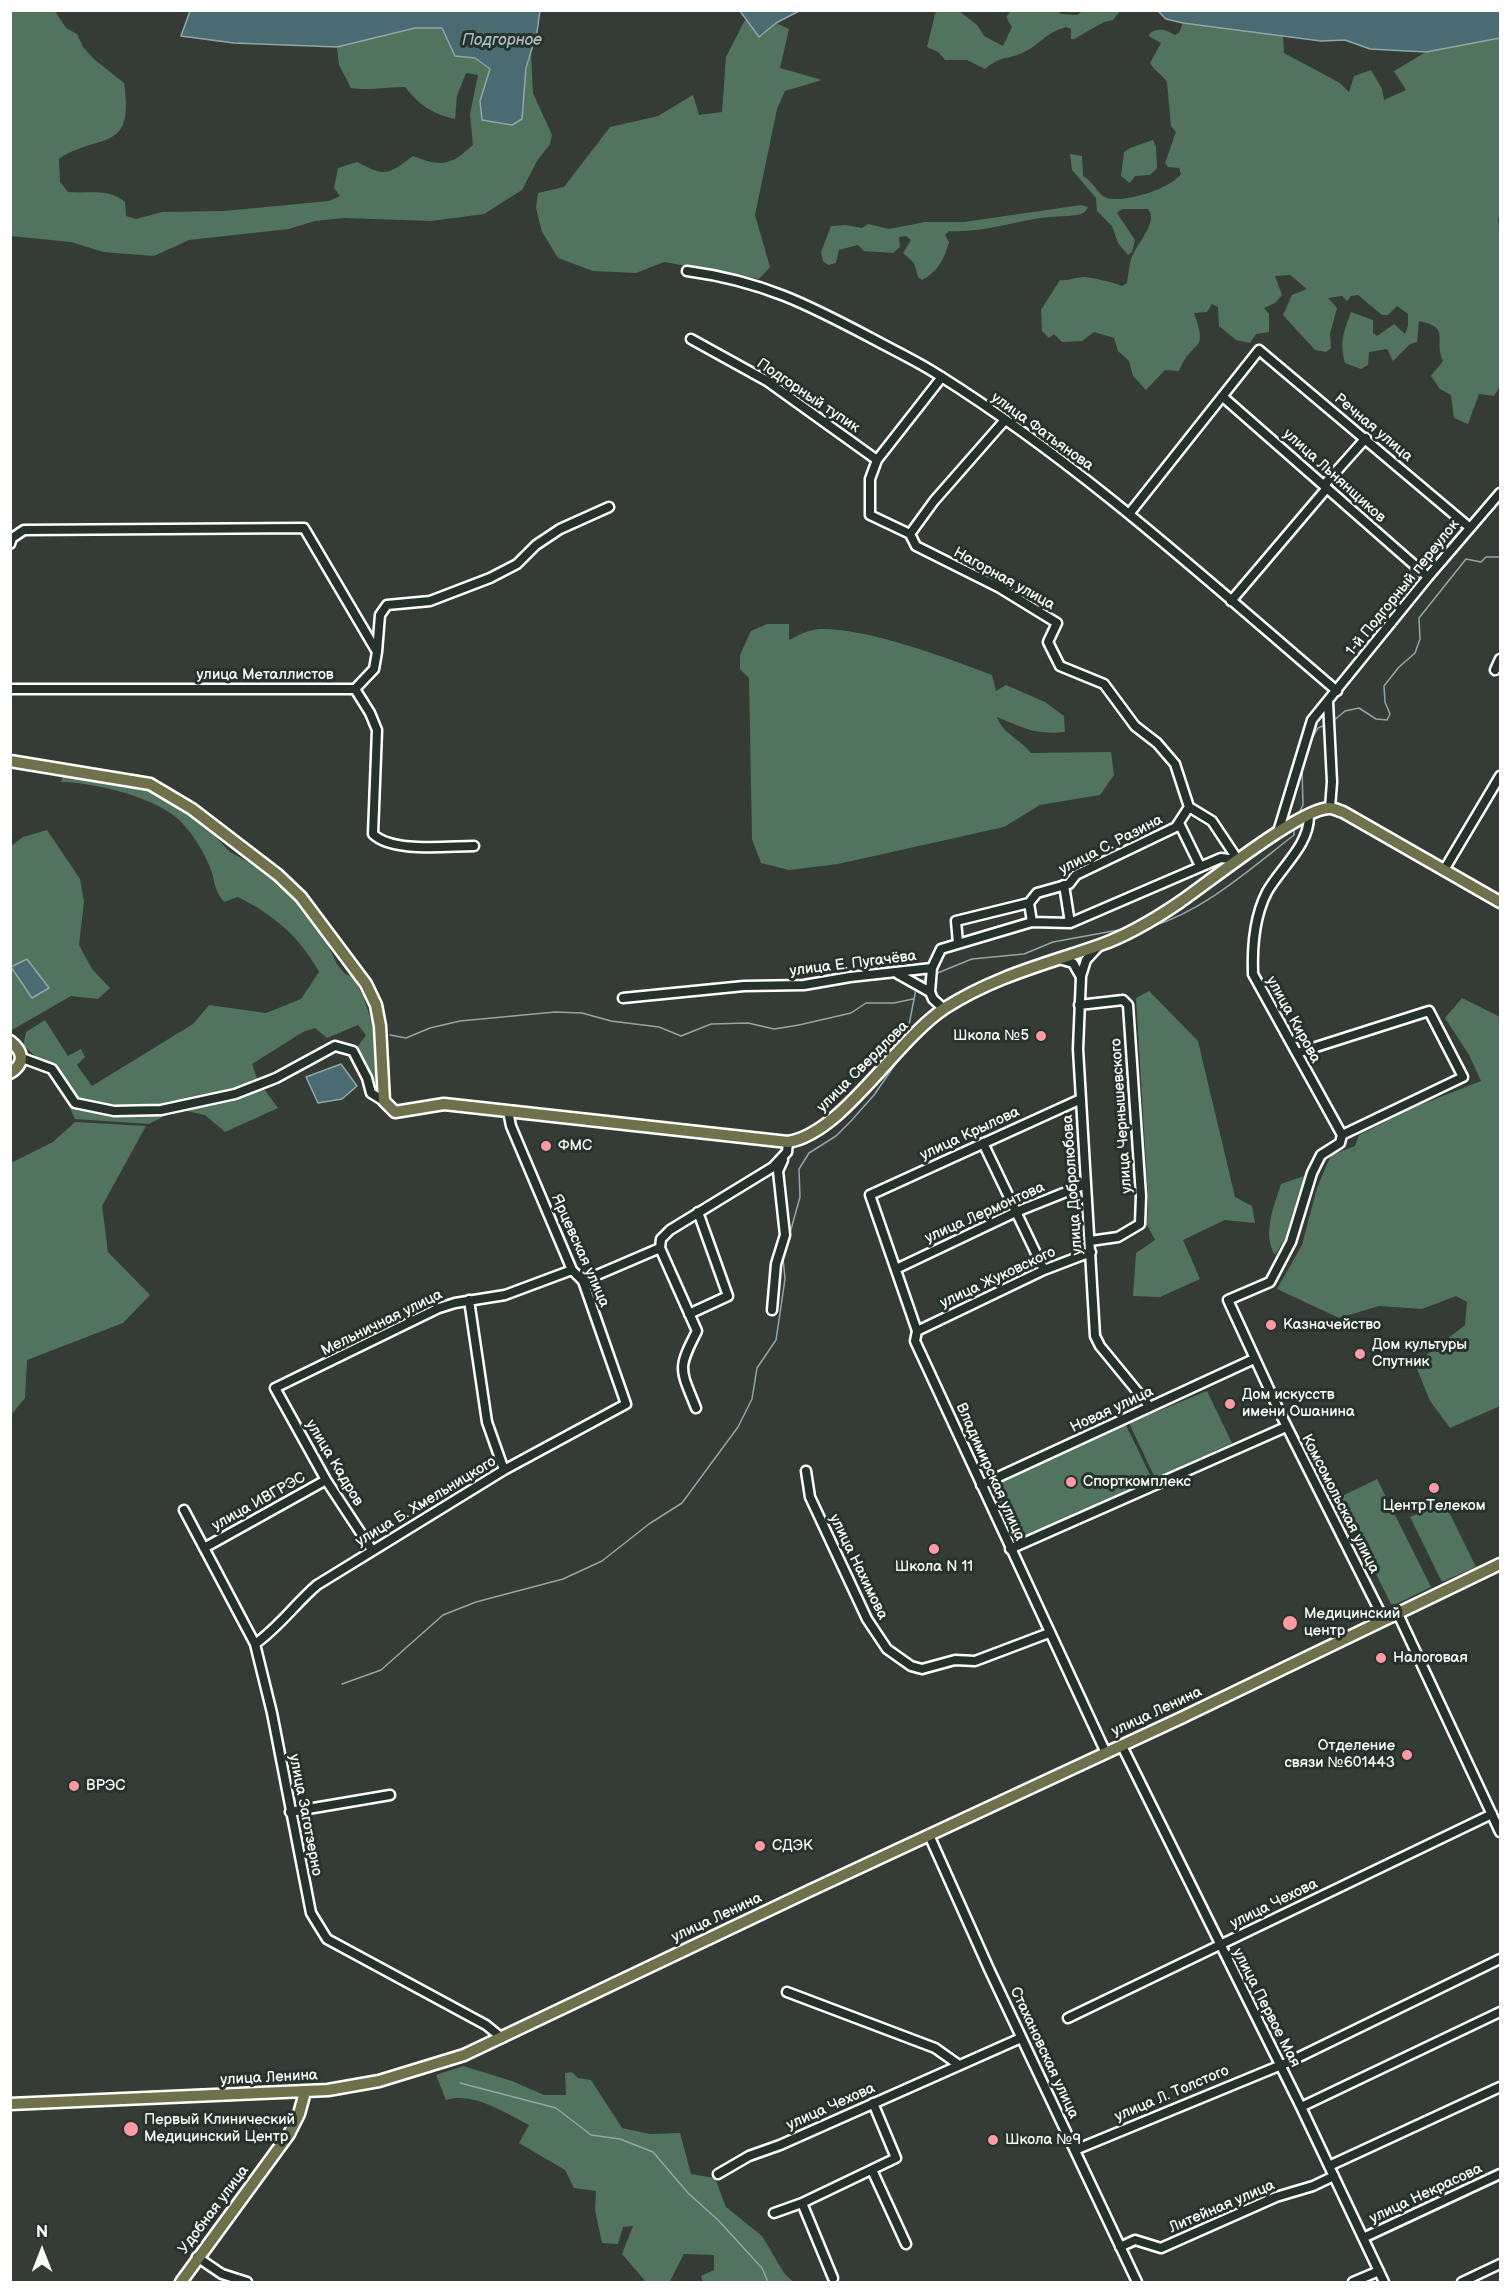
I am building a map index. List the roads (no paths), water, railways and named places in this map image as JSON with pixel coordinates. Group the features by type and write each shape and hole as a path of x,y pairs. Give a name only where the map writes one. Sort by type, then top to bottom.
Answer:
{"main road":[{"path":"10,761 150,784 192,809 278,874 301,897 366,984 376,1005 380,1026 384,1101"},
{"name":"улица Свердлова","path":"384,1101 395,1112 434,1104 508,1111 787,1147 826,1126 892,1055 944,1009 1017,971 1102,944 1138,929 1278,832 1330,808"},
{"path":"1330,808 1343,812 1500,902"},
{"path":"10,1041 19,1048 22,1058 20,1064 10,1073"},
{"name":"улица Ленина","path":"10,2104 305,2092 356,2086 395,2077 464,2055 929,1834 1122,1746 1500,1564"},
{"name":"Удобная улица","path":"181,2283 197,2256 289,2134 299,2114 305,2092"}],"street":[{"name":"улица Фатьянова","path":"687,271 729,277 772,289 824,313 942,377 1005,420 1129,514 1337,691"},
{"name":"Подгорный тупик","path":"691,339 767,381 877,459"},
{"name":"Речная улица","path":"1223,397 1259,350 1469,527"},
{"path":"877,459 942,377"},
{"path":"1129,514 1223,397"},
{"name":"улица Льнянщиков","path":"1223,397 1428,577"},
{"path":"910,534 934,501 1005,420"},
{"path":"1231,601 1366,438"},
{"name":"Нагорная улица","path":"877,459 870,479 870,515 910,534 916,546 1000,588 1057,623 1048,642 1060,666 1104,684 1135,726 1157,742 1175,764 1189,807"},
{"name":"1-й Подгорный переулок","path":"1278,832 1306,731 1312,720 1469,527 1500,493"},
{"name":"улица Металлистов","path":"10,689 355,689 374,669 380,615 387,605 430,601 490,578 517,564 536,546 560,529 609,507"},
{"path":"10,544 12,537 24,530 304,528 377,652"},
{"path":"1495,670 1500,659"},
{"path":"355,689 370,713 377,730 373,834 379,840 400,846 474,846"},
{"path":"1328,702 1332,783 1330,808"},
{"path":"1444,870 1500,776"},
{"path":"1189,807 1212,821 1238,860"},
{"name":"улица С. Разина","path":"957,943 956,921 1029,903 1037,893 1069,884 1076,875 1176,827 1189,807"},
{"name":"улица Кирова","path":"1309,816 1307,835 1261,906 1252,949 1252,974 1342,1135"},
{"path":"1179,823 1200,866"},
{"name":"улица Е. Пугачёва","path":"623,998 744,986 804,985 850,977 897,974 932,968 941,949 957,943 1032,922 1070,923 1221,858 1238,860"},
{"path":"1064,885 1070,923"},
{"path":"1029,903 1032,922"},
{"path":"1081,977 1086,960 1102,944"},
{"path":"1056,958 1073,963 1081,977"},
{"path":"932,968 930,992 933,999 944,1009"},
{"path":"897,974 930,992"},
{"name":"улица Добролюбова","path":"1081,977 1081,1099 1095,1336 1100,1346 1150,1407"},
{"name":"улица Чернышевского","path":"1080,1005 1123,1000 1128,1005 1141,1196 1140,1224 1118,1237 1090,1241"},
{"path":"1297,1053 1429,1011 1463,1077 1342,1135"},
{"path":"22,1058 52,1069 75,1103 114,1111 161,1110 235,1094 276,1078 335,1046 353,1051 367,1078 371,1094 384,1101"},
{"name":"улица Крылова","path":"870,1195 1081,1099"},
{"name":"Ярцевская улица","path":"508,1111 511,1126 572,1270 583,1281 626,1404"},
{"name":"Комсомольская улица","path":"1342,1135 1340,1143 1321,1155 1312,1173 1291,1242 1270,1282 1228,1300 1286,1426 1384,1620"},
{"path":"983,1143 1044,1270"},
{"path":"696,1408 681,1370 682,1359 697,1331 660,1248 661,1239 670,1230 698,1212 773,1167 787,1147"},
{"path":"772,1310 777,1264 785,1235 778,1171 787,1147"},
{"name":"улица Лермонтова","path":"896,1269 1016,1212 1086,1184"},
{"name":"Владимирская улица","path":"870,1195 917,1331 915,1341 1106,1753"},
{"path":"689,1314 729,1296 698,1212"},
{"path":"583,1281 660,1248"},
{"name":"улица Жуковского","path":"917,1331 1044,1270 1091,1252"},
{"name":"Мельничная улица","path":"275,1388 439,1308 469,1300 505,1295 572,1270"},
{"path":"469,1300 487,1422 504,1470"},
{"name":"Новая улица","path":"981,1485 1254,1359"},
{"name":"улица Кадров","path":"275,1388 326,1480 372,1550"},
{"name":"улица Б. Хмельницкого","path":"255,1644 276,1629 301,1599 317,1585 504,1470 626,1404"},
{"path":"1010,1549 1286,1426"},
{"name":"улица Нахимова","path":"806,1471 810,1497 867,1619 887,1649 911,1666 922,1669 955,1660 975,1661 1049,1633"},
{"name":"улица ИВГРЭС","path":"204,1548 326,1480"},
{"name":"улица Заготзерно","path":"184,1510 255,1644 272,1713 311,1913 327,1939 486,2025 502,2037"},
{"path":"1398,1614 1500,1832"},
{"name":"улица Первое Мая","path":"1122,1746 1219,1946 1301,2107 1384,2283"},
{"path":"290,1812 390,1795"},
{"name":"улица Чехова","path":"1068,2018 1492,1814"},
{"name":"Стахановская улица","path":"929,1834 1021,2037 1137,2283"},
{"name":"улица Л. Толстого","path":"1075,2150 1291,2061 1500,1959"},
{"path":"787,1992 935,2048 959,2065"},
{"path":"1301,2107 1500,2012"},
{"name":"улица Чехова","path":"718,2174 749,2156 780,2145 1021,2037"},
{"path":"1329,2166 1500,2086"},
{"path":"774,2213 802,2203 896,2158 873,2103"},
{"path":"872,2170 906,2244"},
{"name":"улица Некрасова","path":"1363,2238 1500,2174"},
{"name":"Литейная улица","path":"1120,2247 1135,2240 1161,2248 1276,2197 1313,2186 1334,2176"},
{"path":"802,2203 833,2278"},
{"path":"197,2256 222,2274 247,2283"},
{"path":"1462,2283 1500,2264"},
{"path":"1353,2283 1379,2271"}],"water":[{"name":"Подгорное","path":"190,10 540,11 537,32 526,68 522,119 512,125 482,120 480,101 490,69 475,58 455,56 442,28 415,28 337,47 234,43 181,36"},
{"path":"740,11 799,11 776,23 759,37"},
{"path":"1158,11 1500,11 1500,38 1426,52 1370,49 1345,40 1321,41 1183,23 1166,19"},
{"path":"27,959 49,988 32,998 11,967"},
{"path":"341,1064 357,1086 342,1099 318,1103 306,1077"}],"waterway":[{"path":"1332,722 1345,711 1359,708 1376,719 1387,720 1390,714 1385,702 1384,686 1399,667 1415,653 1420,639 1419,618 1466,559 1481,562 1486,557 1500,557"},
{"path":"1309,743 1318,728 1325,725"},
{"path":"1298,815 1303,805 1302,767"},
{"path":"1150,927 1189,911 1226,888 1294,835 1294,828"},
{"path":"935,974 972,959 1024,954 1053,942 1124,929"},
{"path":"919,983 928,977"},
{"path":"907,1035 916,989"},
{"path":"390,1035 406,1038 430,1028 460,1021 555,1012 582,1013 611,1021 659,1027 681,1036 711,1024 748,1023 774,1029 851,1013 866,1003 894,1003 913,999"},
{"path":"342,1684 381,1670 443,1615 476,1602 563,1579 602,1561 649,1524 682,1503 738,1427 752,1399 757,1368 776,1340 785,1279 783,1258 800,1197 799,1169 809,1153 836,1136 851,1121 874,1095 901,1056"},
{"path":"460,2083 556,2108 591,2135 620,2139 653,2152 688,2193 718,2220 762,2268 768,2282"}],"place":[{"name":"Школа №5","path":"1041,1036"},
{"name":"ФМС","path":"546,1146"},
{"name":"Казначейство","path":"1271,1325"},
{"name":"Дом культуры Спутник","path":"1360,1354"},
{"name":"Дом искусств имени Ошанина","path":"1230,1404"},
{"name":"Спорткомплекс","path":"1071,1482"},
{"name":"ЦентрТелеком","path":"1434,1488"},
{"name":"Школа N 11","path":"934,1549"},
{"name":"Медицинский центр","path":"1290,1623"},
{"name":"Налоговая","path":"1381,1658"},
{"name":"Отделение связи №601443","path":"1407,1755"},
{"name":"ВРЭС","path":"74,1786"},
{"name":"СДЭК","path":"760,1846"},
{"name":"Первый Клинический Медицинский Центр","path":"131,2129"},
{"name":"Школа №9","path":"993,2140"}]}
